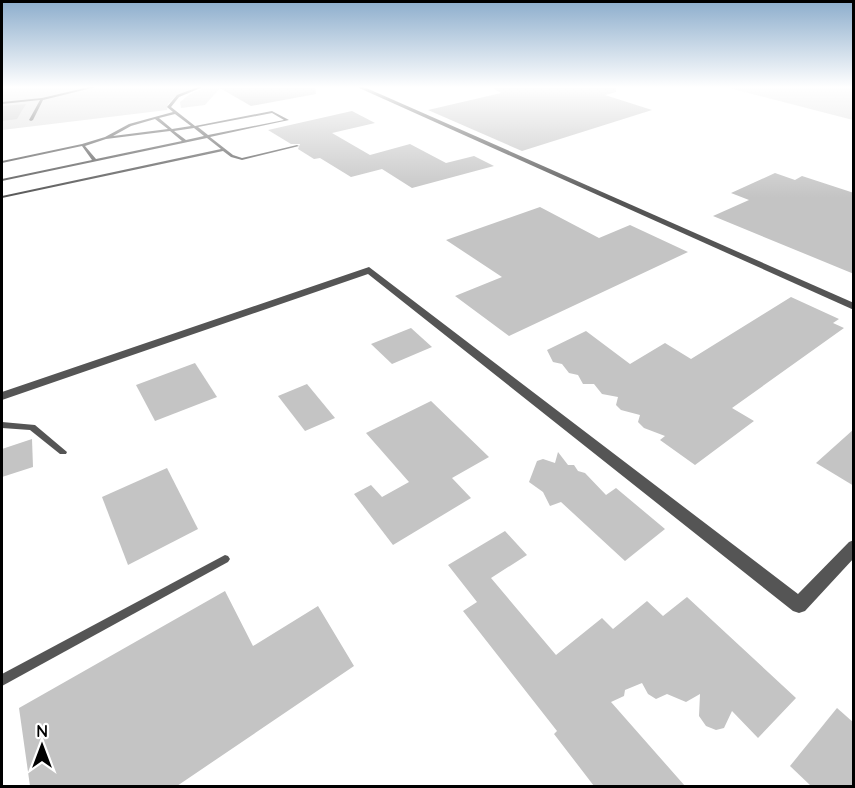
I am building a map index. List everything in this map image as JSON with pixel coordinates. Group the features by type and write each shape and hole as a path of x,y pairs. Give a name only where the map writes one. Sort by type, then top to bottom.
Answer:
{"street":[{"path":"442,124 854,307"},
{"path":"2,396 369,270 799,605 854,547"}],"lane":[{"path":"106,138 119,129 135,124"},
{"path":"164,124 186,142"},
{"path":"190,124 232,156 242,159 297,146"},
{"path":"2,162 106,138 211,124"},
{"path":"2,180 271,124"},
{"path":"82,145 94,159"},
{"path":"2,197 224,150"},
{"path":"2,425 32,427 63,452"},
{"path":"2,680 225,559"}],"shaded area":[{"path":"2,124 53,124 2,130"}],"building":[{"path":"296,124 372,124 332,133 370,155 410,144 446,163 474,156 494,166 412,188 382,169 351,177 320,158 314,159 298,149 300,144 291,144 268,130"},
{"path":"460,124 608,124 522,151"},
{"path":"775,173 795,180 802,176 854,193 854,274 713,216 749,200 731,193"},
{"path":"540,207 599,238 630,225 688,252 509,336 455,296 502,277 446,240"},
{"path":"791,297 839,319 833,323 844,328 732,408 754,421 695,465 660,440 665,436 644,428 638,422 640,415 621,410 616,405 618,397 602,394 594,384 583,384 578,375 569,373 562,364 553,362 547,350 586,331 630,364 665,343 691,359"},
{"path":"411,328 432,347 392,364 371,344"},
{"path":"195,363 217,397 155,421 136,385"},
{"path":"307,384 335,418 305,431 278,396"},
{"path":"431,401 489,457 452,478 471,498 393,545 354,494 371,485 382,497 409,482 366,433"},
{"path":"854,429 854,486 816,463"},
{"path":"32,439 33,467 2,477 2,449"},
{"path":"558,452 568,465 574,465 578,471 585,473 606,495 616,488 665,529 625,561 561,502 550,506 543,492 529,482 537,461 543,459 555,463"},
{"path":"167,468 198,529 128,565 102,497"},
{"path":"505,531 527,555 491,578 556,655 602,618 613,629 647,601 663,616 687,597 796,698 758,738 732,711 724,728 716,730 706,726 699,716 700,694 686,702 667,694 656,699 648,694 642,683 625,690 624,696 611,702 685,786 594,786 554,734 557,731 463,611 477,602 448,565"},
{"path":"225,591 253,646 318,606 354,666 177,786 30,786 19,708"},
{"path":"837,708 854,723 854,786 811,786 790,766"}]}
